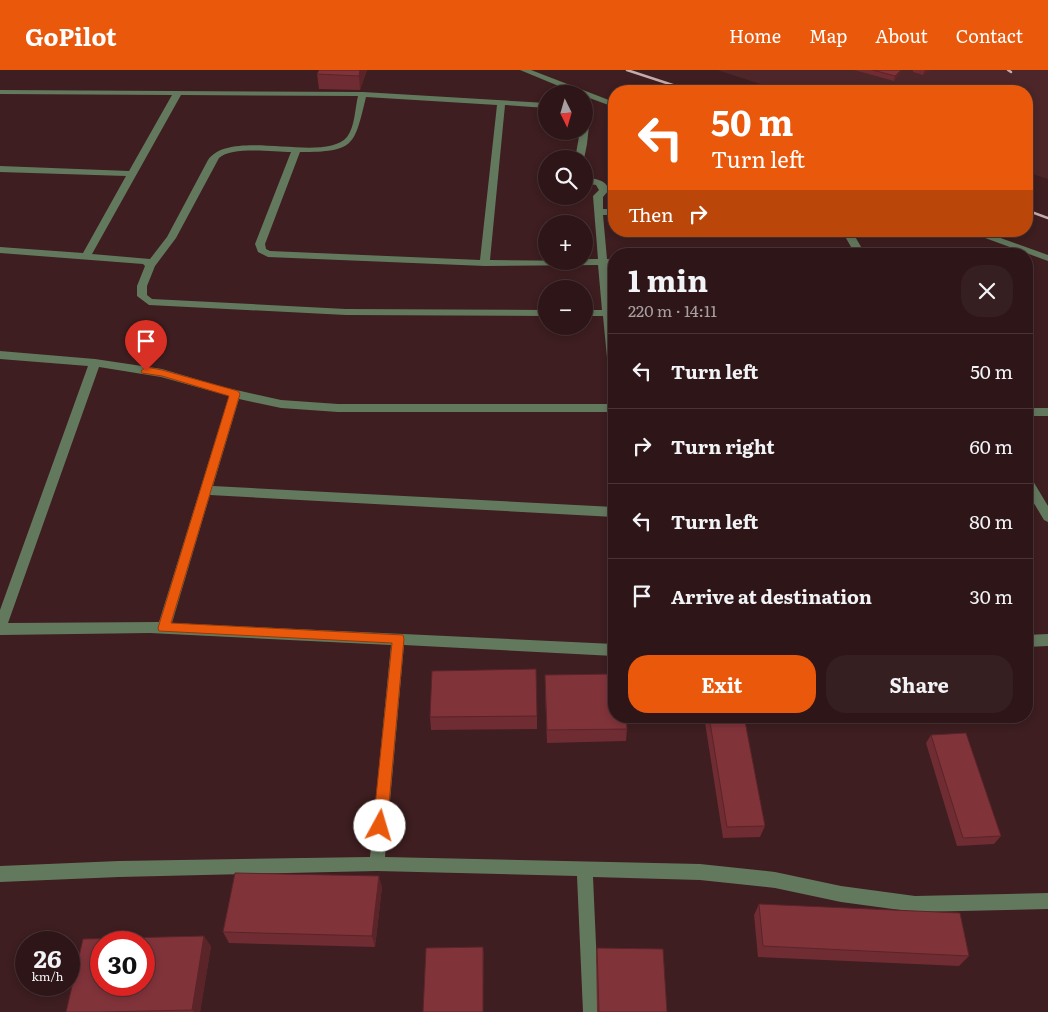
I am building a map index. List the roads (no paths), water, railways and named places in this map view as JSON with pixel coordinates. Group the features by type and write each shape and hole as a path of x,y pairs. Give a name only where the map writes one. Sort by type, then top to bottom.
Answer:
{"street":[{"path":"524,70 608,103"},
{"path":"0,92 363,94 538,104"},
{"path":"86,256 178,94"},
{"path":"363,94 350,139 337,147 232,150 216,154 171,238 150,266 142,286 142,296 149,302 166,304 346,312 538,313"},
{"path":"485,263 501,102"},
{"path":"593,108 608,109"},
{"path":"297,149 260,244 261,250 268,254 485,263 608,262"},
{"path":"0,169 133,174"},
{"path":"593,182 599,183 603,186 604,190 598,196 598,212 608,257"},
{"path":"598,212 608,212"},
{"path":"988,237 1019,248"},
{"path":"0,250 139,259 146,261 150,266"},
{"path":"1033,253 1048,258"},
{"path":"593,313 608,313"},
{"path":"0,356 95,364 162,373 235,394 281,404 338,408 608,408"},
{"path":"95,364 0,628 164,628 608,650"},
{"path":"164,628 235,394"},
{"path":"1033,412 1048,412"},
{"path":"1033,488 1044,501 1048,517"},
{"path":"205,490 608,512"},
{"path":"376,864 398,639"},
{"path":"1033,641 1048,640"},
{"path":"0,874 119,869 376,864 585,869 700,872 775,880 842,894 915,904 1048,901"},
{"path":"585,869 591,1012"}],"railway":[{"path":"627,70 673,85"},
{"path":"1033,213 1048,218"}]}
